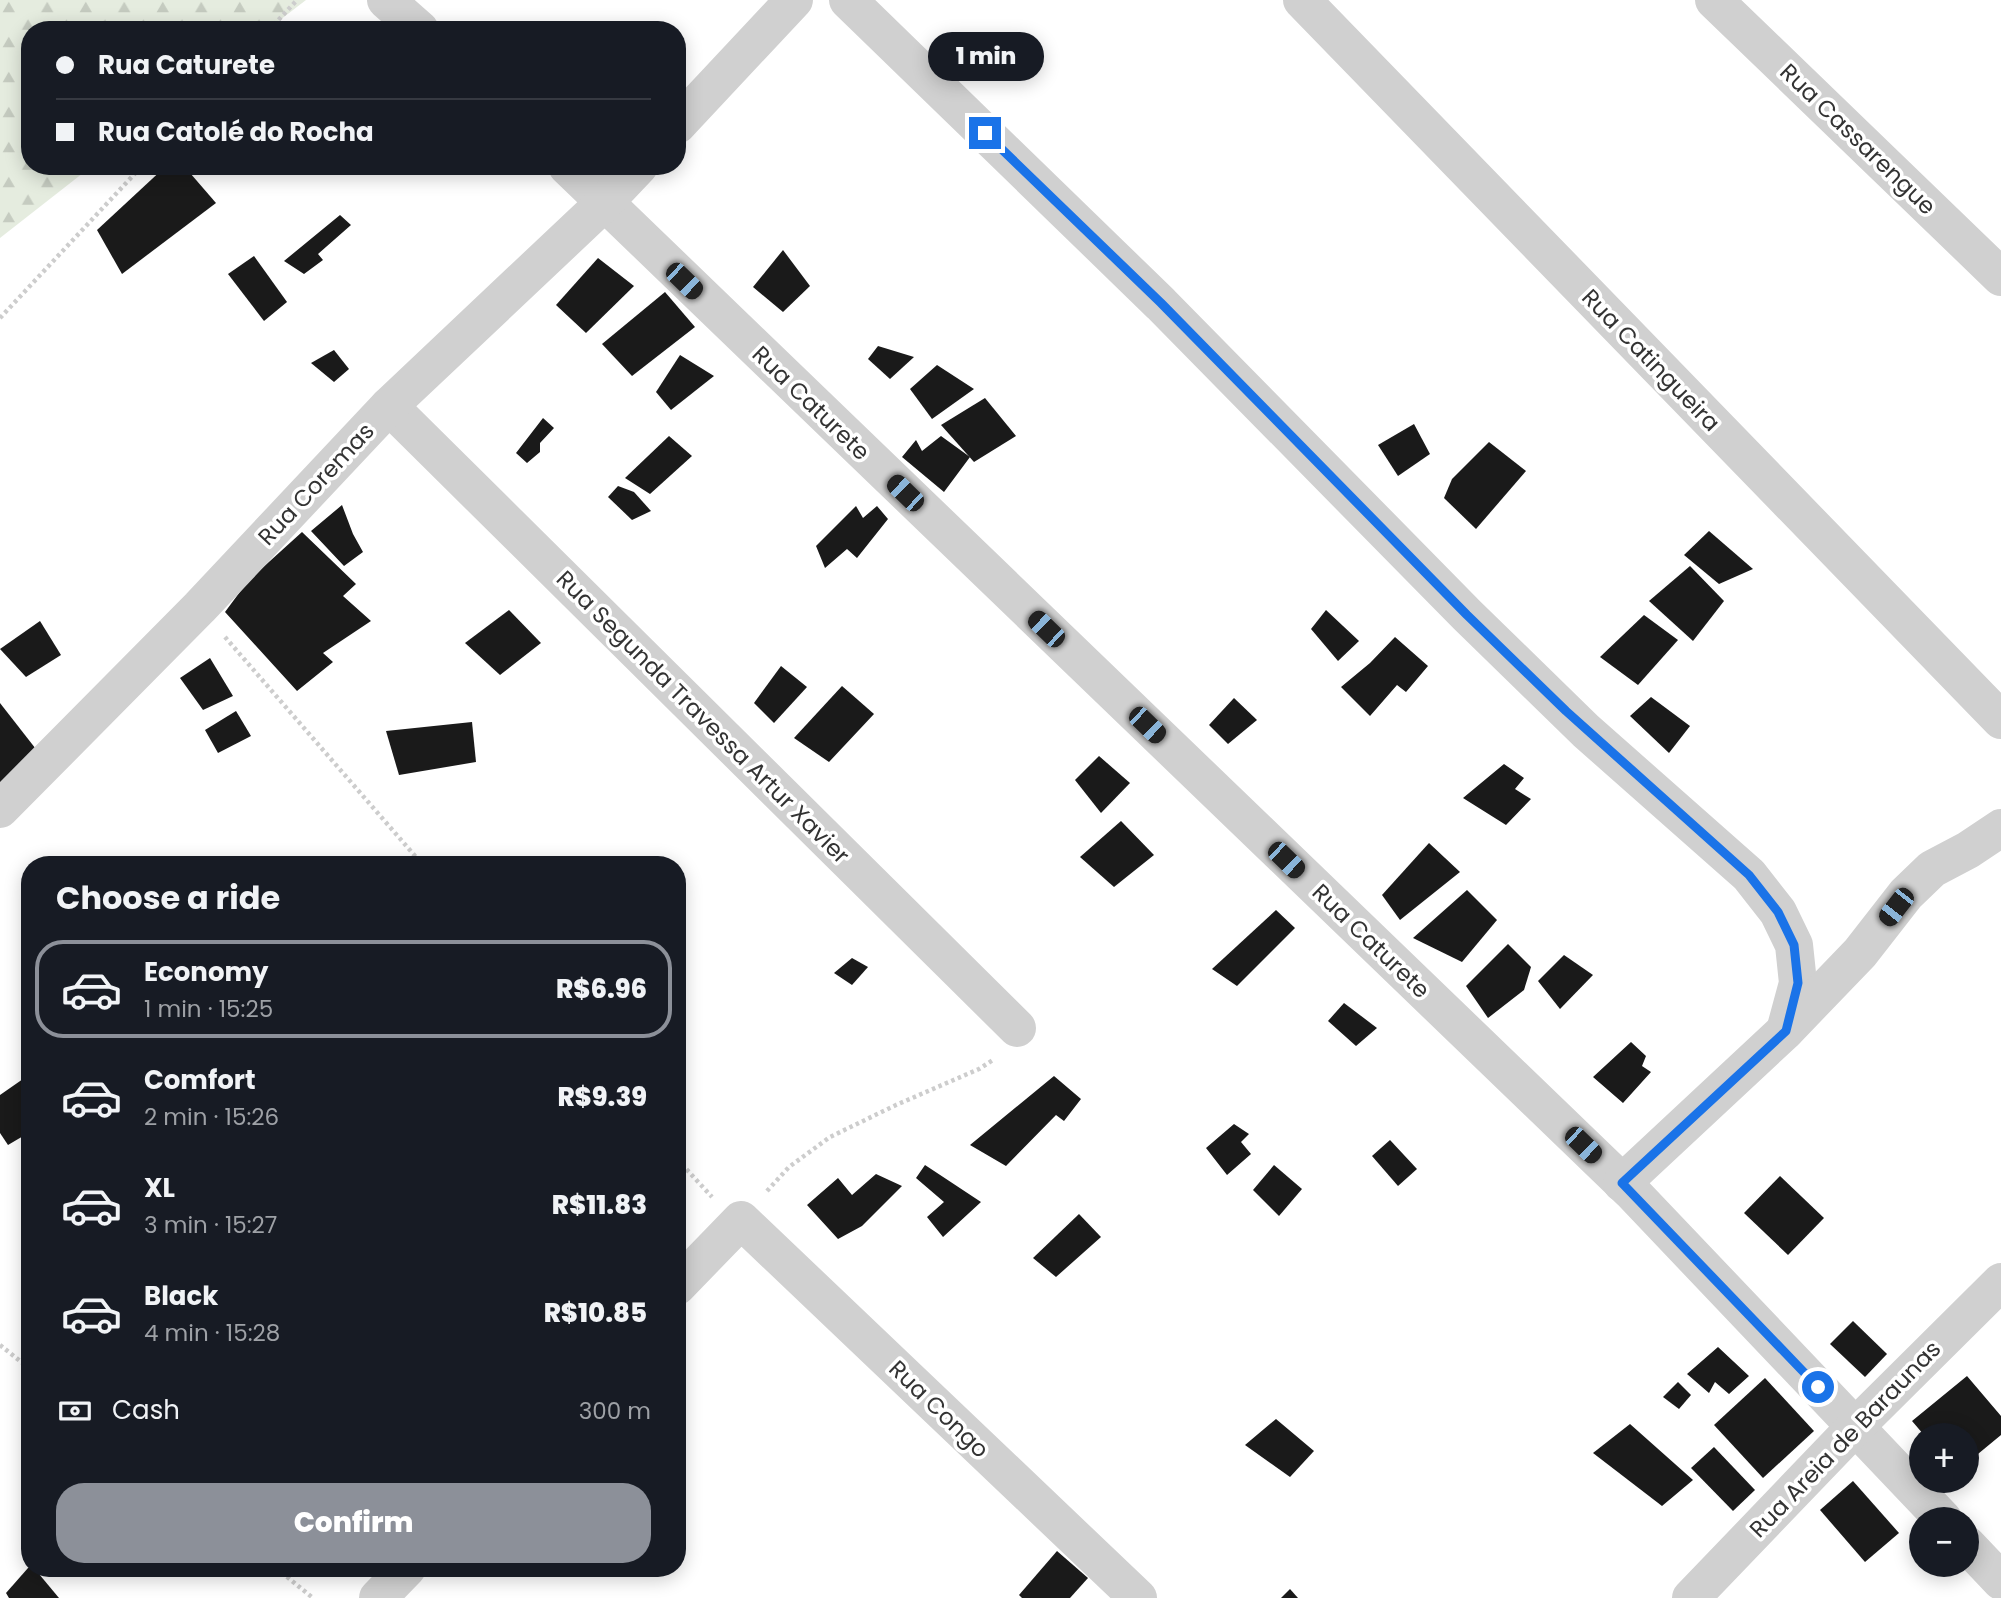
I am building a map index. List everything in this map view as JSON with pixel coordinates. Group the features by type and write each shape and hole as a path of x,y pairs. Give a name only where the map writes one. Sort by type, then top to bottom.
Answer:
{"street":[{"path":"386,0 410,21"},
{"path":"686,115 793,0"},
{"path":"848,0 1161,303 1586,731 1749,875 1778,912 1794,945 1798,983 1786,1031"},
{"name":"Rua Catingueira","path":"1302,0 2001,720"},
{"name":"Rua Cassarengue","path":"1714,0 2001,277"},
{"name":"Rua Caturete","path":"577,175 1622,1183 1932,1507"},
{"name":"Rua Coremas","path":"0,809 200,607 389,406 630,175"},
{"name":"Rua Segunda Travessa Artur Xavier","path":"389,406 1017,1028"},
{"path":"1622,1183 1786,1031 1860,953 1906,894 1933,869 2001,828"},
{"path":"686,1277 741,1220"},
{"name":"Rua Congo","path":"741,1220 1138,1598"},
{"name":"Rua Areia de Baraunas","path":"1691,1598 1856,1426 2001,1282"},
{"path":"1979,1558 2001,1581"},
{"path":"378,1598 398,1577"}],"path":[{"path":"277,21 297,0"},
{"path":"0,318 134,175"},
{"path":"200,607 415,856"},
{"path":"686,1170 707,1194 741,1220 789,1167 830,1137 895,1105 979,1069 1014,1046 1017,1028"},
{"path":"0,1345 21,1362"},
{"path":"287,1577 313,1598"}],"green space":[{"path":"0,0 306,0 279,21 21,21 21,175 80,175 0,238"}],"building":[{"path":"156,175 192,175 216,203 122,274 97,230"},
{"path":"340,215 351,225 318,254 323,260 304,274 284,261"},
{"path":"783,250 810,286 783,312 753,287"},
{"path":"254,256 287,302 264,321 228,274"},
{"path":"598,258 634,286 586,333 556,305"},
{"path":"665,292 695,327 632,376 602,344"},
{"path":"878,346 914,357 890,379 868,359"},
{"path":"334,350 349,369 334,382 311,363"},
{"path":"680,355 714,376 671,410 656,392"},
{"path":"937,365 974,389 932,419 910,389"},
{"path":"985,398 1016,436 974,462 941,425"},
{"path":"543,418 554,428 540,443 540,452 527,463 516,453"},
{"path":"1414,424 1430,454 1398,476 1378,445"},
{"path":"669,436 692,456 650,494 625,478"},
{"path":"941,436 970,457 944,492 902,457 916,440 922,451"},
{"path":"1489,442 1526,471 1476,529 1444,498 1452,479"},
{"path":"618,486 634,492 651,511 632,520 608,497"},
{"path":"342,505 363,552 344,566 311,531"},
{"path":"856,506 863,518 877,506 888,519 857,558 847,549 825,568 816,546"},
{"path":"1709,531 1753,569 1719,584 1684,555"},
{"path":"302,532 356,584 343,596 371,621 323,653 333,662 297,691 225,612 248,581"},
{"path":"1690,566 1724,601 1693,641 1649,601"},
{"path":"509,610 541,643 500,675 465,643"},
{"path":"1326,610 1359,641 1338,661 1311,629"},
{"path":"1644,615 1678,640 1638,685 1600,657"},
{"path":"40,621 61,655 26,677 0,649"},
{"path":"1395,637 1428,666 1406,692 1397,685 1370,716 1341,687"},
{"path":"210,658 233,696 203,710 180,678"},
{"path":"781,666 807,687 774,723 754,703"},
{"path":"842,686 874,714 829,762 794,738"},
{"path":"1651,697 1690,726 1669,753 1630,716"},
{"path":"1234,698 1257,720 1228,744 1209,725"},
{"path":"0,703 39,753 0,784"},
{"path":"236,711 251,736 218,753 205,730"},
{"path":"472,722 476,762 399,775 386,731"},
{"path":"1099,756 1130,783 1101,813 1075,780"},
{"path":"1504,764 1524,778 1515,789 1531,799 1506,825 1463,798"},
{"path":"1121,821 1154,855 1114,887 1080,857"},
{"path":"1429,843 1460,872 1400,920 1382,895"},
{"path":"1467,890 1497,920 1462,962 1413,938"},
{"path":"1276,910 1295,928 1237,986 1212,969"},
{"path":"1508,944 1531,967 1524,990 1488,1018 1466,986"},
{"path":"1564,955 1593,975 1560,1009 1538,981"},
{"path":"852,958 868,967 852,985 834,973"},
{"path":"1344,1003 1377,1028 1356,1046 1328,1021"},
{"path":"1631,1042 1646,1056 1642,1066 1651,1072 1623,1103 1593,1077"},
{"path":"1054,1076 1081,1099 1064,1121 1056,1115 1006,1166 970,1145"},
{"path":"21,1080 21,1137 8,1145 0,1133 0,1095"},
{"path":"1234,1124 1249,1134 1241,1142 1251,1154 1227,1175 1206,1148"},
{"path":"1390,1140 1417,1169 1398,1186 1372,1156"},
{"path":"925,1165 981,1202 943,1237 927,1217 944,1202 916,1178"},
{"path":"1274,1165 1302,1189 1279,1216 1253,1190"},
{"path":"876,1174 902,1186 862,1226 838,1239 807,1205 838,1178 852,1195"},
{"path":"1780,1176 1824,1218 1788,1255 1744,1213"},
{"path":"1079,1214 1101,1237 1056,1277 1033,1258"},
{"path":"1853,1321 1887,1354 1865,1377 1830,1344"},
{"path":"1718,1347 1749,1376 1729,1394 1715,1382 1709,1393 1687,1374"},
{"path":"1967,1376 2001,1416 2001,1435 1979,1453 1979,1423 1912,1421"},
{"path":"1765,1378 1814,1431 1763,1478 1714,1425"},
{"path":"1678,1382 1691,1395 1679,1409 1663,1397"},
{"path":"1276,1419 1314,1451 1290,1477 1245,1445"},
{"path":"1630,1424 1693,1480 1662,1506 1593,1453"},
{"path":"1714,1447 1755,1490 1733,1511 1691,1468"},
{"path":"1853,1481 1899,1533 1865,1562 1820,1510"},
{"path":"1057,1551 1088,1578 1070,1598 1022,1598 1019,1595"},
{"path":"21,1576 42,1577 59,1598 9,1598 6,1593"},
{"path":"1290,1589 1298,1598 1281,1598"}],"route":[{"path":"985,133 1161,303 1313,460 1586,731 1749,875 1778,912 1794,945 1798,983 1786,1031 1622,1183 1818,1387"}]}
